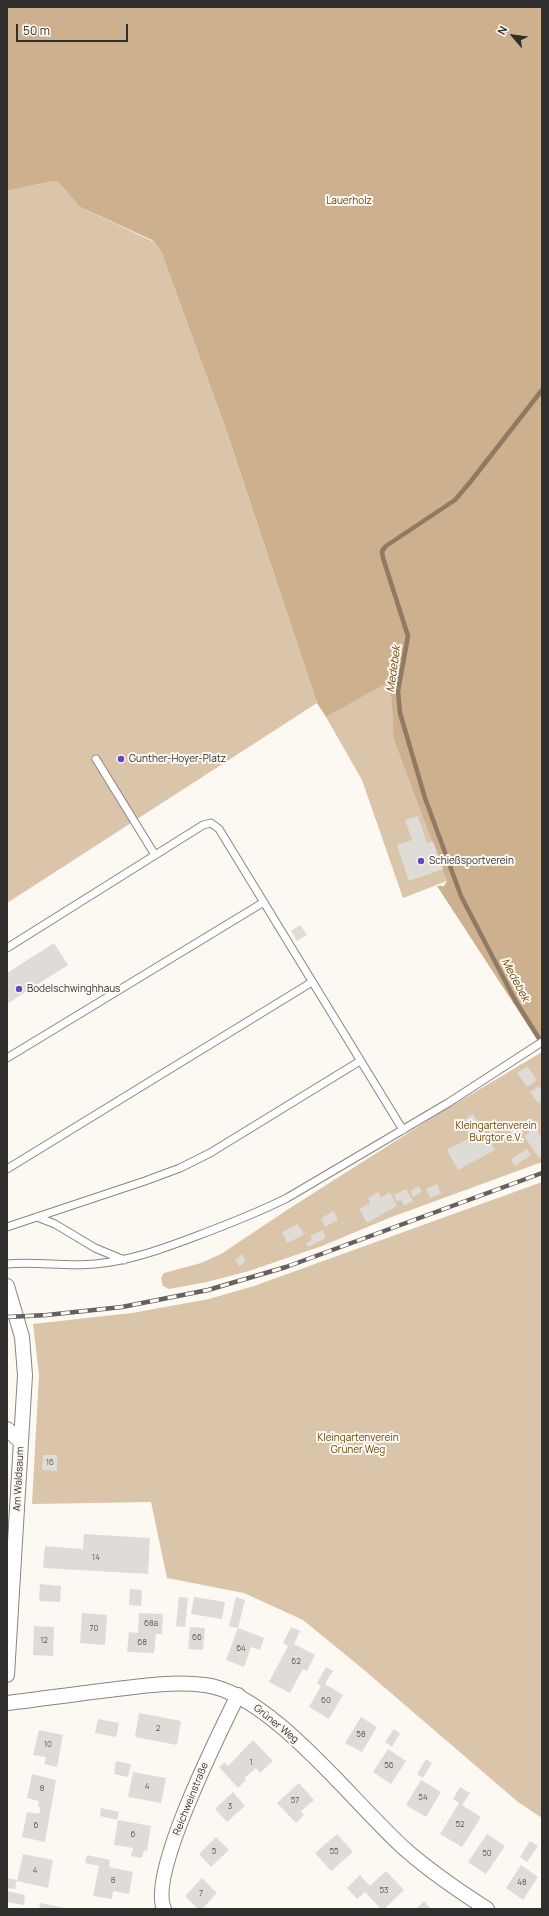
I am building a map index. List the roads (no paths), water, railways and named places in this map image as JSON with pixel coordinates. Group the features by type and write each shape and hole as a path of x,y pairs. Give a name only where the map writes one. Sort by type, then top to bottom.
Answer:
{"street":[{"name":"Am Waldsaum","path":"7,1286 22,1337 25,1374 7,1675"},
{"path":"7,1428 21,1442"},
{"name":"Grüner Weg","path":"7,1703 177,1682 207,1685 238,1696 264,1712 290,1734 406,1850 443,1879 487,1909"},
{"name":"Reichweinstraße","path":"164,1908 162,1895 175,1837 199,1778 238,1696"}],"lane":[{"path":"96,759 155,855"},
{"path":"7,948 203,825 211,824 219,829 403,1130"},
{"path":"7,1058 264,902"},
{"path":"7,1169 312,982"},
{"path":"7,1264 94,1264 124,1260 166,1247 265,1209 403,1130 542,1042"},
{"path":"7,1227 180,1168 210,1153 360,1061"},
{"path":"37,1217 55,1224 95,1248 124,1260"}],"waterway":[{"name":"Medebek","path":"540,1040 515,1000 461,896 425,798 400,713 398,691 408,636 382,551 386,546 455,500 542,390"}],"railway":[{"path":"7,1317 47,1315 122,1307 208,1290 286,1267 542,1173"}],"place":[{"name":"Gunther-Hoyer-Platz","path":"121,759"},
{"name":"Schießsportverein","path":"421,861"},
{"name":"Bodelschwinghhaus","path":"19,989"}],"park label":[{"name":"Lauerholz","path":"349,201"},
{"name":"Kleingartenverein Burgtor e.V.","path":"496,1132"},
{"name":"Kleingartenverein Grüner Weg","path":"358,1444"}]}
